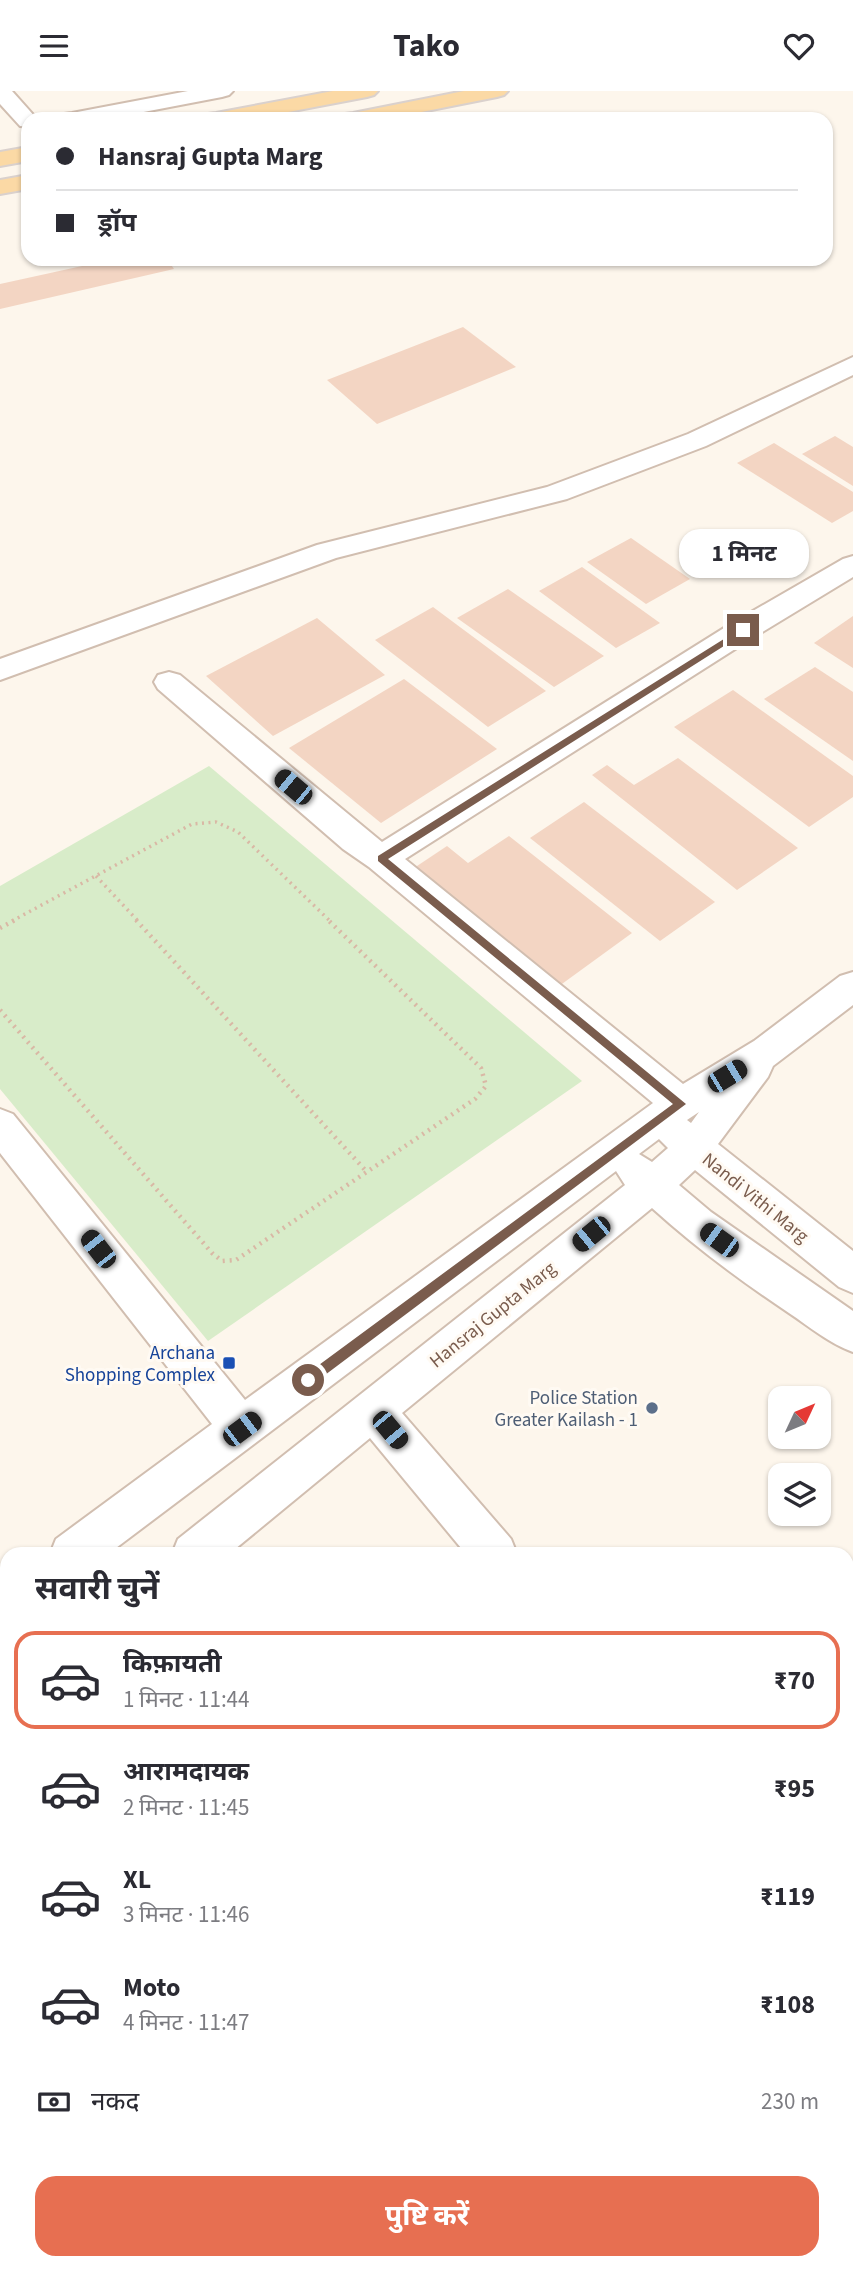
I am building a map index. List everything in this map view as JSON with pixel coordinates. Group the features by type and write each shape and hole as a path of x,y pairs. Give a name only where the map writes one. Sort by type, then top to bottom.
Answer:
{"main road":[{"path":"254,112 367,91"},
{"path":"389,112 497,91"},
{"path":"0,159 21,155"},
{"path":"0,187 21,183"}],"street":[{"path":"0,91 21,124"},
{"path":"110,112 222,91"},
{"path":"0,670 327,551 557,493 697,440 853,365"},
{"path":"381,858 743,630 853,565"},
{"name":"Nandi Vithi Marg","path":"169,682 355,840 381,858 670,1111 694,1147 853,1275"},
{"name":"Hansraj Gupta Marg","path":"82,1547 613,1152 670,1111 767,1051 853,986"},
{"name":"Hansraj Gupta Marg","path":"203,1547 653,1185 694,1147 767,1051"},
{"path":"0,1125 242,1429"},
{"path":"613,1152 697,1224 853,1334"},
{"path":"373,1410 489,1547"}],"path":[{"path":"0,928 192,824 216,822 238,832 481,1067 485,1086 475,1099 368,1173 236,1260 222,1261 212,1253 0,1010"},
{"path":"96,876 368,1173"}],"green space":[{"path":"209,766 582,1081 208,1341 0,1089 0,886"}],"building":[{"path":"82,266 172,266 174,269 0,309 0,284"},
{"path":"463,327 516,367 377,424 327,380"},
{"path":"835,436 853,447 853,486 802,454"},
{"path":"774,443 853,492 853,511 832,523 737,463"},
{"path":"631,538 690,579 646,604 587,562"},
{"path":"582,567 660,623 616,648 539,591"},
{"path":"508,589 604,656 554,687 457,618"},
{"path":"433,607 546,691 488,727 375,640"},
{"path":"853,616 853,668 814,643"},
{"path":"317,618 385,675 273,736 206,676"},
{"path":"815,667 853,692 853,761 764,699"},
{"path":"404,679 497,749 381,823 289,748"},
{"path":"733,690 853,776 853,797 809,827 674,727"},
{"path":"678,758 798,848 737,890 592,775 607,765 634,785"},
{"path":"584,802 715,902 660,941 530,838"},
{"path":"509,836 632,933 555,989 411,870 447,846 468,863"}],"place":[{"name":"Archana Shopping Complex","path":"229,1363"},
{"name":"Police Station Greater Kailash - 1","path":"652,1408"}],"route":[{"path":"308,1380 681,1104 381,858 743,630"}]}
